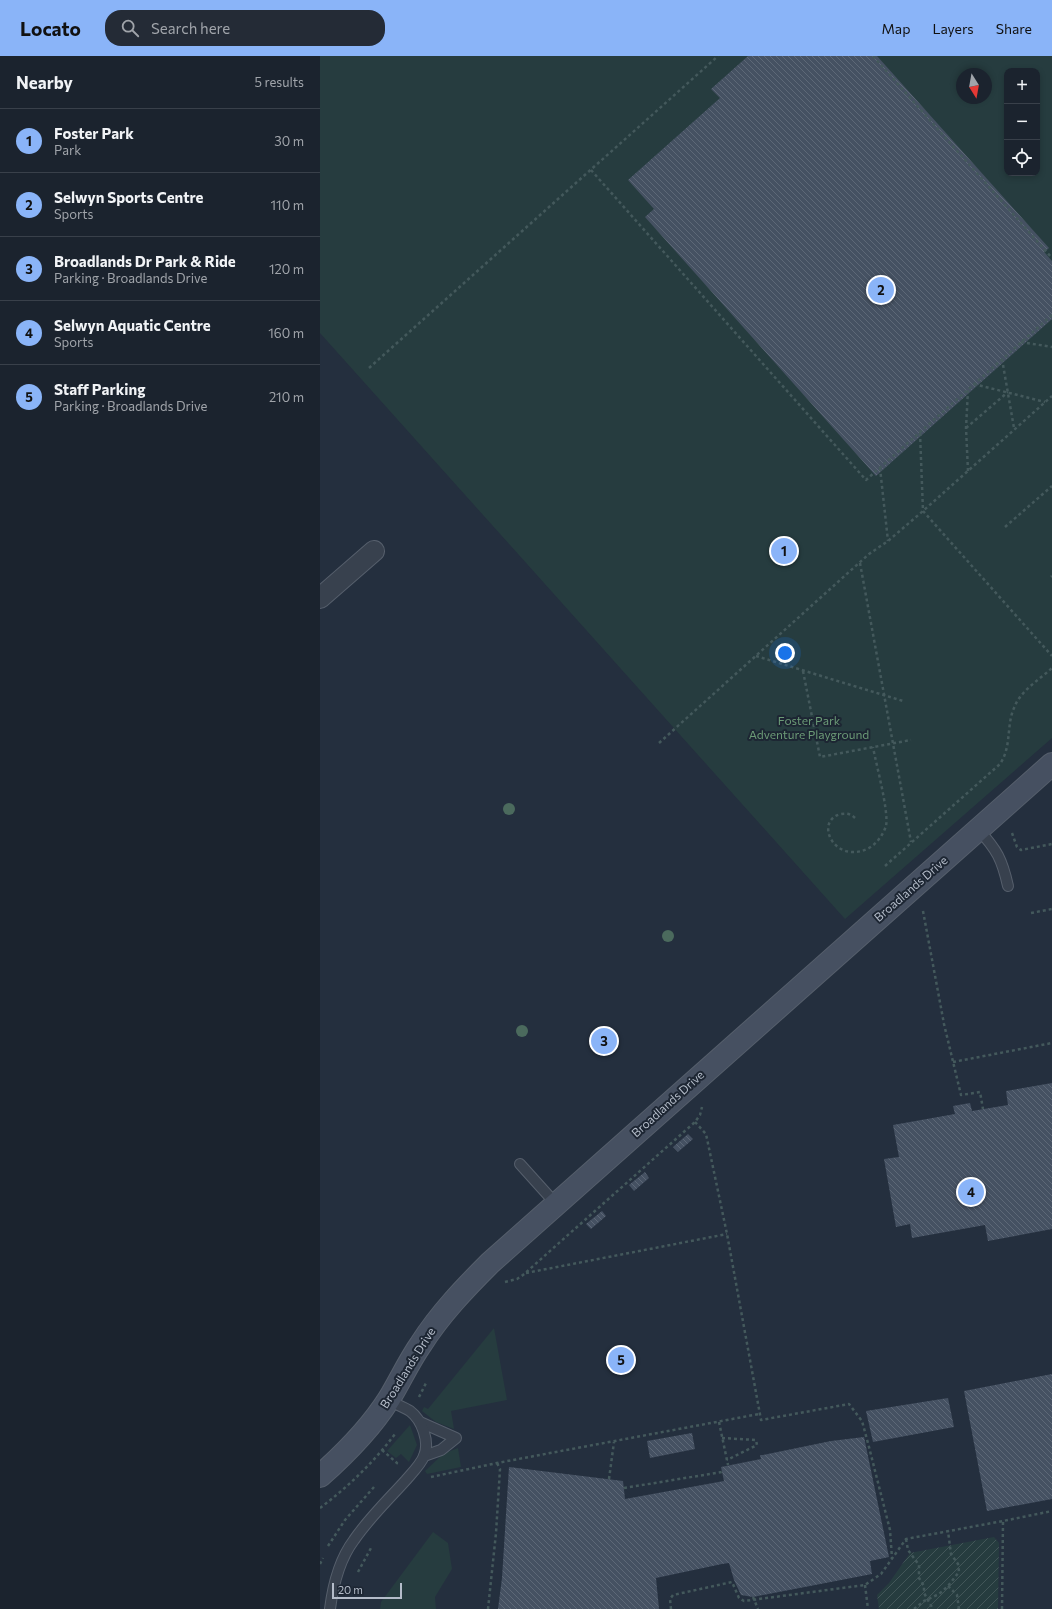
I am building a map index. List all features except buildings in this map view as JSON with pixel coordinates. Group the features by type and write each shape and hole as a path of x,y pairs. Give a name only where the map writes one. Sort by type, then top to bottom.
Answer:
{"main road":[{"name":"Broadlands Drive","path":"320,1476 359,1439 388,1400 420,1344 459,1294 490,1263 1052,764"}],"street":[{"path":"320,598 374,551"}],"lane":[{"path":"978,829 995,848 1004,866 1008,886"},
{"path":"520,1164 556,1204"},
{"path":"330,1609 335,1581 341,1563 352,1542 367,1522 410,1476 424,1456 426,1439 420,1422 411,1412 388,1400"},
{"path":"420,1422 456,1438 441,1450 424,1456"}],"path":[{"path":"369,368 718,56"},
{"path":"873,56 1052,258"},
{"path":"591,170 866,480 1052,315"},
{"path":"1021,342 1052,347"},
{"path":"1002,359 1014,429"},
{"path":"974,384 1045,402"},
{"path":"968,389 966,428 968,471"},
{"path":"966,428 1008,392"},
{"path":"659,743 869,554 888,541 923,511 1052,396"},
{"path":"920,433 923,511 1052,656"},
{"path":"880,468 888,541"},
{"path":"1005,527 1052,486"},
{"path":"860,563 912,842"},
{"path":"756,656 903,701"},
{"path":"885,866 1000,764 1008,749 1013,708 1018,700 1052,668"},
{"path":"803,671 820,757 893,742 911,740"},
{"path":"855,818 847,813 837,815 830,824 828,830 834,844 845,852 851,853 870,848 880,838 886,826 885,812 873,747"},
{"path":"995,848 1017,828"},
{"path":"1012,833 1017,847 1021,850 1052,844"},
{"path":"917,916 929,906"},
{"path":"920,908 923,911 944,1024 961,1095 980,1092 983,1109"},
{"path":"1030,913 1052,909"},
{"path":"953,1062 1052,1043"},
{"path":"501,1284 517,1279 526,1273 695,1122 699,1118 704,1103"},
{"path":"695,1122 706,1134 727,1234 760,1420 849,1404 862,1421 869,1446 890,1530 892,1558"},
{"path":"526,1273 727,1234"},
{"path":"320,1508 355,1480 389,1442 411,1412 427,1382"},
{"path":"430,1478 759,1414"},
{"path":"719,1422 728,1465"},
{"path":"722,1438 756,1440 757,1444 727,1460"},
{"path":"609,1479 614,1442"},
{"path":"488,1609 496,1533 500,1470 497,1464"},
{"path":"624,1488 722,1472"},
{"path":"671,1609 670,1599 672,1595 732,1582 739,1598 744,1601 865,1585 881,1574 906,1539 1052,1511"},
{"path":"1002,1521 1002,1609"},
{"path":"914,1609 928,1599 939,1594 956,1576 959,1568 951,1554 948,1531"},
{"path":"906,1539 908,1550 919,1565 919,1578 924,1586 924,1593 933,1609"},
{"path":"357,1574 372,1548"},
{"path":"865,1585 868,1609"},
{"path":"948,1586 957,1595 959,1609"},
{"path":"753,1597 758,1609"}],"green space":[{"name":"Foster Park Adventure Playground","path":"320,56 1052,56 1052,738 845,919 320,333"},
{"path":"494,1328 507,1400 451,1411 454,1429 436,1422 422,1411 424,1407 428,1409"},
{"path":"410,1425 417,1445 409,1462 401,1454 396,1458 387,1451"},
{"path":"458,1448 461,1467 427,1474 425,1471 443,1454"},
{"path":"433,1532 448,1543 452,1569 435,1597 436,1609 380,1609 381,1602"},
{"path":"994,1537 999,1543 998,1609 879,1609 877,1595 889,1583 910,1553"}],"place":[{"name":"Selwyn Sports Centre","path":"881,290"},
{"name":"Foster Park","path":"784,551"},
{"name":"Broadlands Dr Park & Ride","path":"604,1041"},
{"name":"Selwyn Aquatic Centre","path":"971,1192"},
{"name":"Staff Parking","path":"621,1360"}]}
